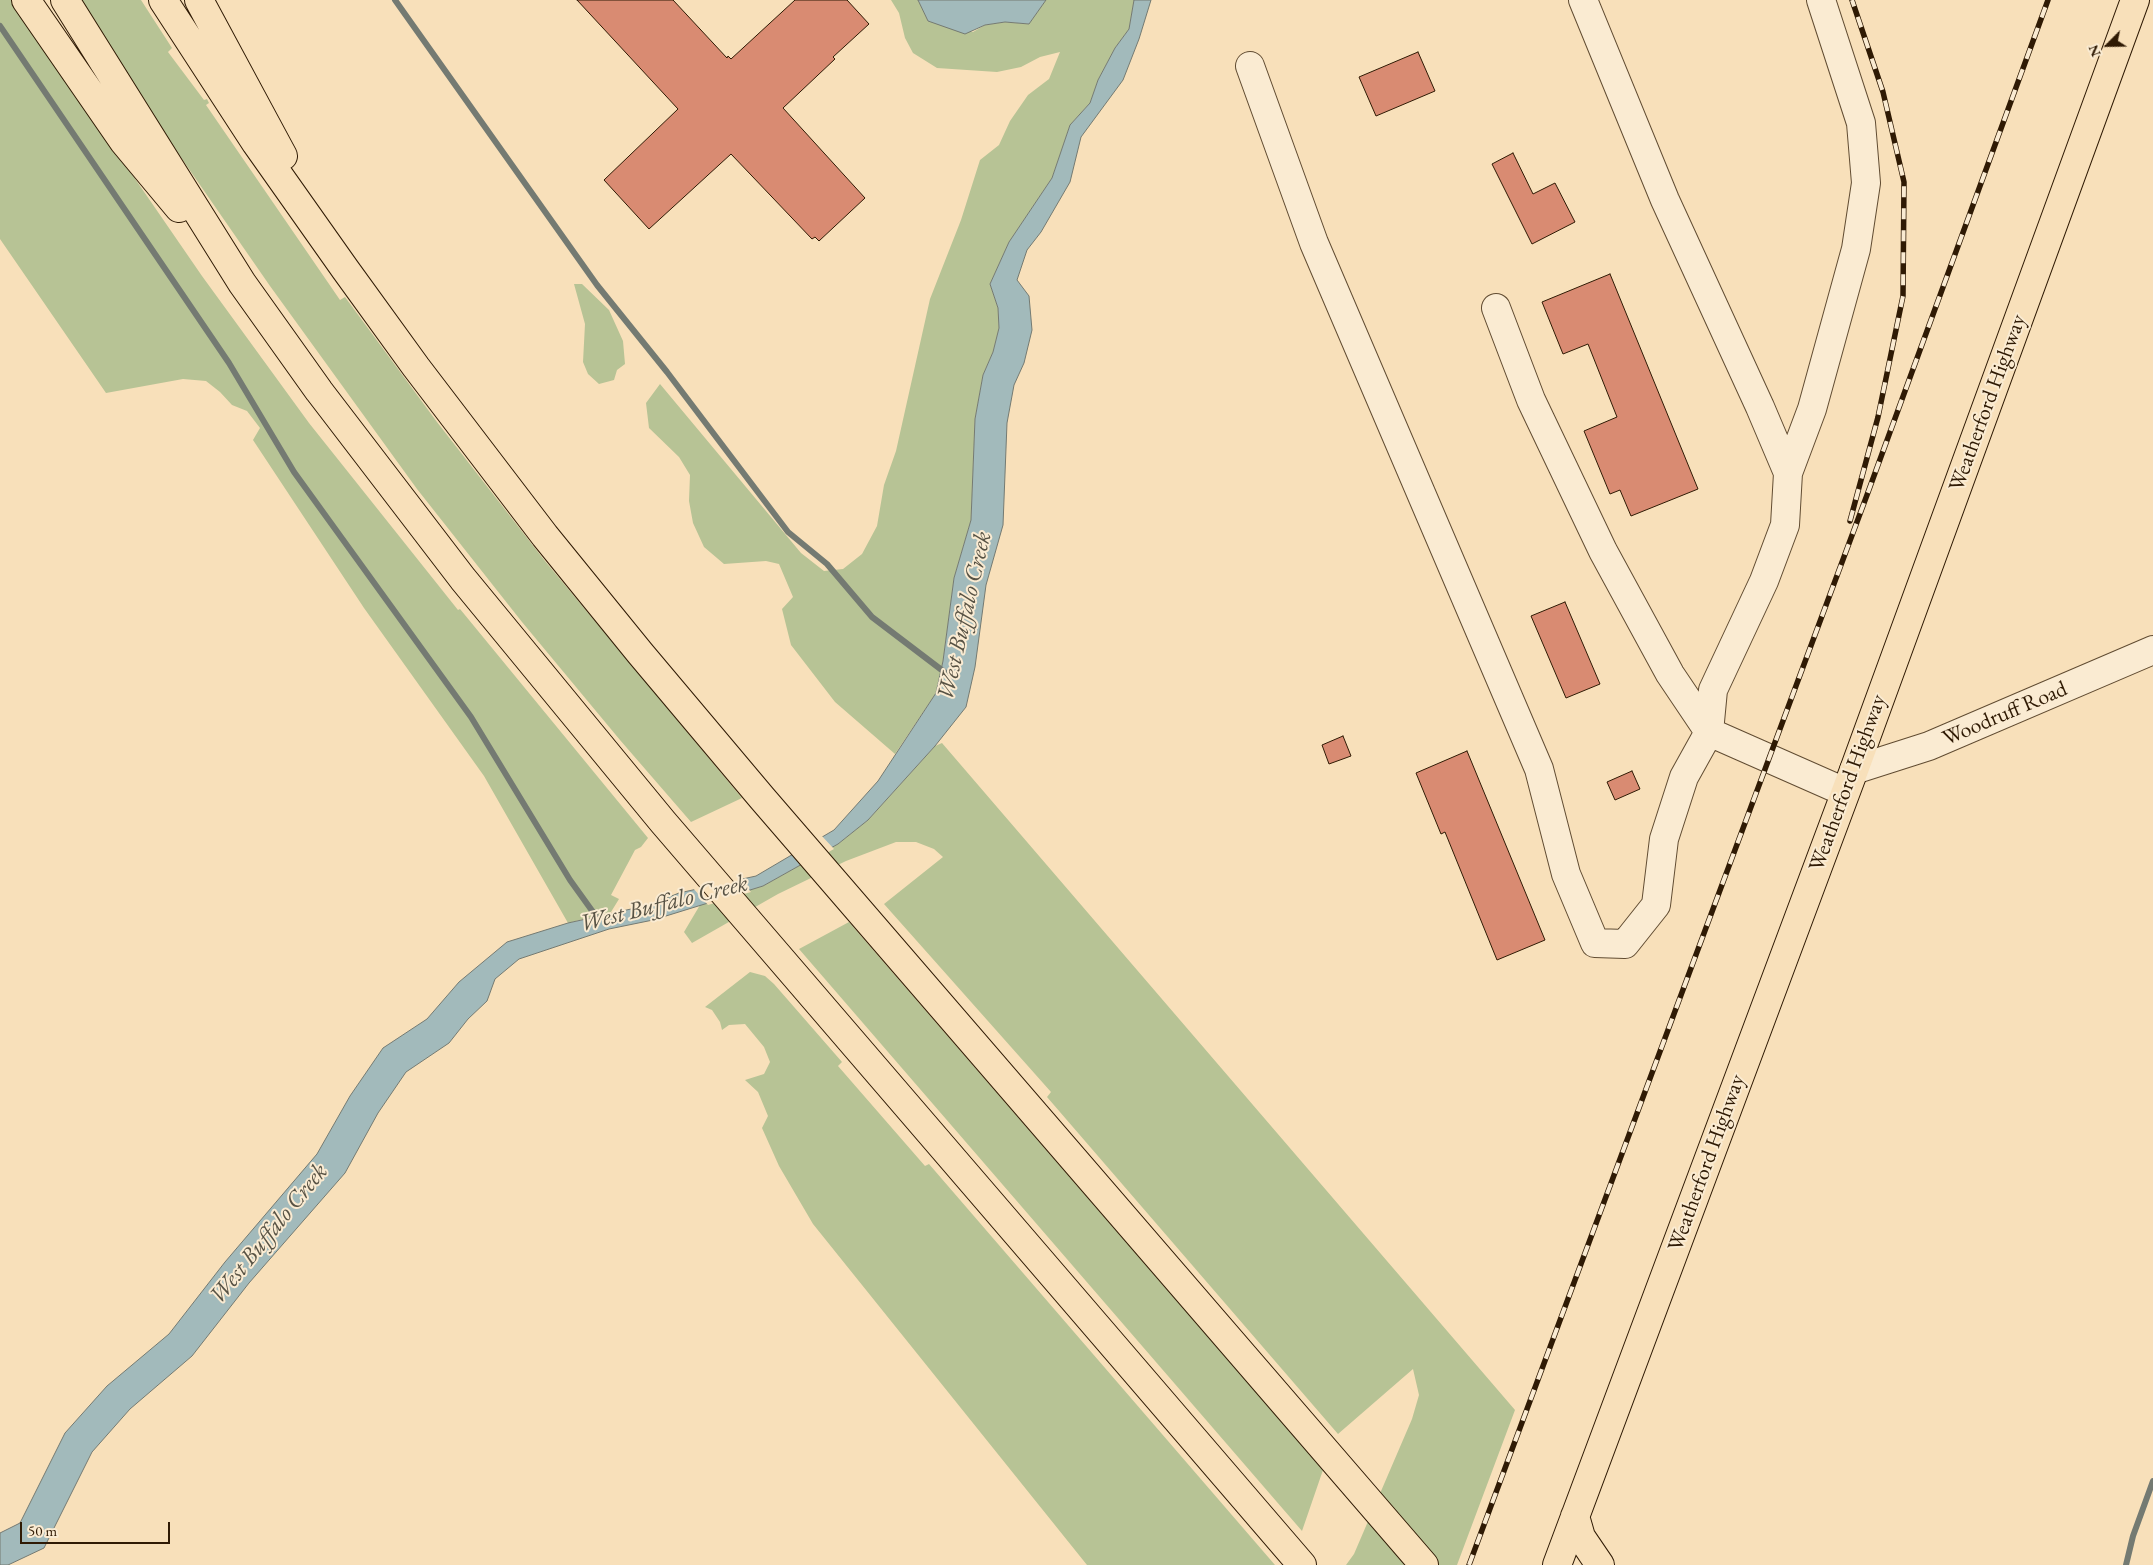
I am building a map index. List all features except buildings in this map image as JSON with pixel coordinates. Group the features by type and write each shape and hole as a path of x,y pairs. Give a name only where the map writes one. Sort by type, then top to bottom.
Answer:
{"main road":[{"path":"26,0 124,142 242,283"},
{"path":"65,0 242,283 319,391 463,579 663,822 1302,1565"},
{"path":"162,0 256,143 344,269 545,536 762,798 1424,1565"},
{"path":"199,0 344,269"},
{"name":"Weatherford Highway","path":"1557,1565 1850,781 2135,0"},
{"path":"1576,1516 1581,1537 1600,1565"}],"street":[{"path":"1583,0 1664,200 1760,407 1788,473"},
{"path":"1250,66 1314,243 1538,769 1566,874 1595,942 1625,944 1656,905 1664,839 1684,777 1709,732 1713,690 1764,581 1784,525 1788,473 1812,409 1856,249 1866,182 1862,123 1821,0"},
{"path":"1496,308 1531,400 1603,550 1670,674 1709,732 1850,781"},
{"name":"Woodruff Road","path":"1850,781 2153,650"}],"green space":[{"path":"0,0 12,0 202,276 309,423 458,610 460,609 648,838 641,847 635,850 611,895 619,899 611,912 568,923 484,776 364,608 253,440 260,428 247,411 232,405 206,381 183,379 106,393 0,239"},
{"path":"77,0 141,0 172,48 168,52 204,100 207,99 209,103 206,105 340,300 345,297 437,422 545,561 742,798 691,822 620,740 522,622 417,489 270,286 182,159"},
{"path":"891,0 918,0 928,21 973,32 985,25 1005,22 1029,24 1046,0 1134,0 1129,29 1115,48 1098,80 1090,103 1070,125 1052,178 1009,242 990,284 998,308 999,328 993,352 983,375 975,419 971,520 954,578 943,661 936,693 895,754 835,702 791,645 782,609 793,597 779,564 766,561 724,564 704,547 693,523 689,501 690,475 679,457 649,428 646,403 660,384 801,553 824,571 843,569 862,554 877,526 884,485 896,451 930,299 961,220 980,160 999,145 1010,121 1028,95 1049,79 1060,52 1040,57 1021,67 997,72 937,68 913,53 905,38 899,13"},
{"path":"574,284 582,284 609,310 623,341 625,364 617,370 614,380 599,384 588,374 583,362 585,324"},
{"path":"942,743 1515,1410 1457,1565 1346,1565 1354,1554 1412,1419 1419,1395 1413,1369 1338,1434 1047,1097 1051,1092 884,904 943,857 934,849 916,842 896,842 846,861 778,894 692,943 684,932 700,905 763,886 838,844 868,820 935,746"},
{"path":"849,922 1323,1470 1302,1531 799,949"},
{"path":"750,972 765,976 774,984 842,1062 838,1066 925,1166 929,1164 1275,1565 1087,1565 813,1224 779,1166 762,1128 768,1116 758,1092 745,1080 764,1074 770,1062 764,1047 745,1024 729,1025 722,1030 720,1022 712,1010 705,1007"}],"water":[{"path":"918,0 1046,0 1029,24 1005,22 985,25 965,34 928,21"},
{"name":"West Buffalo Creek","path":"1134,0 1151,0 1139,39 1123,80 1081,137 1070,182 1041,232 1027,250 1017,280 1029,296 1032,330 1024,363 1014,385 1007,423 1003,525 986,585 975,667 966,707 935,746 868,820 838,844 763,886 653,920 609,929 519,959 495,979 487,1001 468,1019 449,1043 406,1072 378,1113 345,1173 249,1283 192,1356 130,1409 92,1452 44,1548 8,1565 0,1565 0,1533 20,1523 65,1433 107,1386 169,1334 225,1262 317,1154 350,1096 383,1048 427,1019 459,982 507,942 568,923 649,905 679,893 756,876 834,830 878,781 936,693 943,661 954,578 971,520 975,419 983,375 993,352 999,328 998,308 990,284 1009,242 1052,178 1070,125 1090,103 1098,80 1115,48 1129,29"}],"pier":[{"path":"821,835 834,849 802,867 790,853"},
{"path":"738,877 751,892 708,905 692,887"}],"waterway":[{"name":"West Buffalo Creek","path":"395,0 597,285 667,372 788,532 827,564 872,617 947,674"},
{"name":"West Buffalo Creek","path":"0,26 229,363 294,472 471,717 570,880 598,919"},
{"path":"2126,1565 2133,1536 2153,1481"}],"railway":[{"path":"1850,521 1878,417 1903,296 1904,182 1883,92 1852,0"},
{"path":"1469,1565 1867,495 2048,0"}]}
